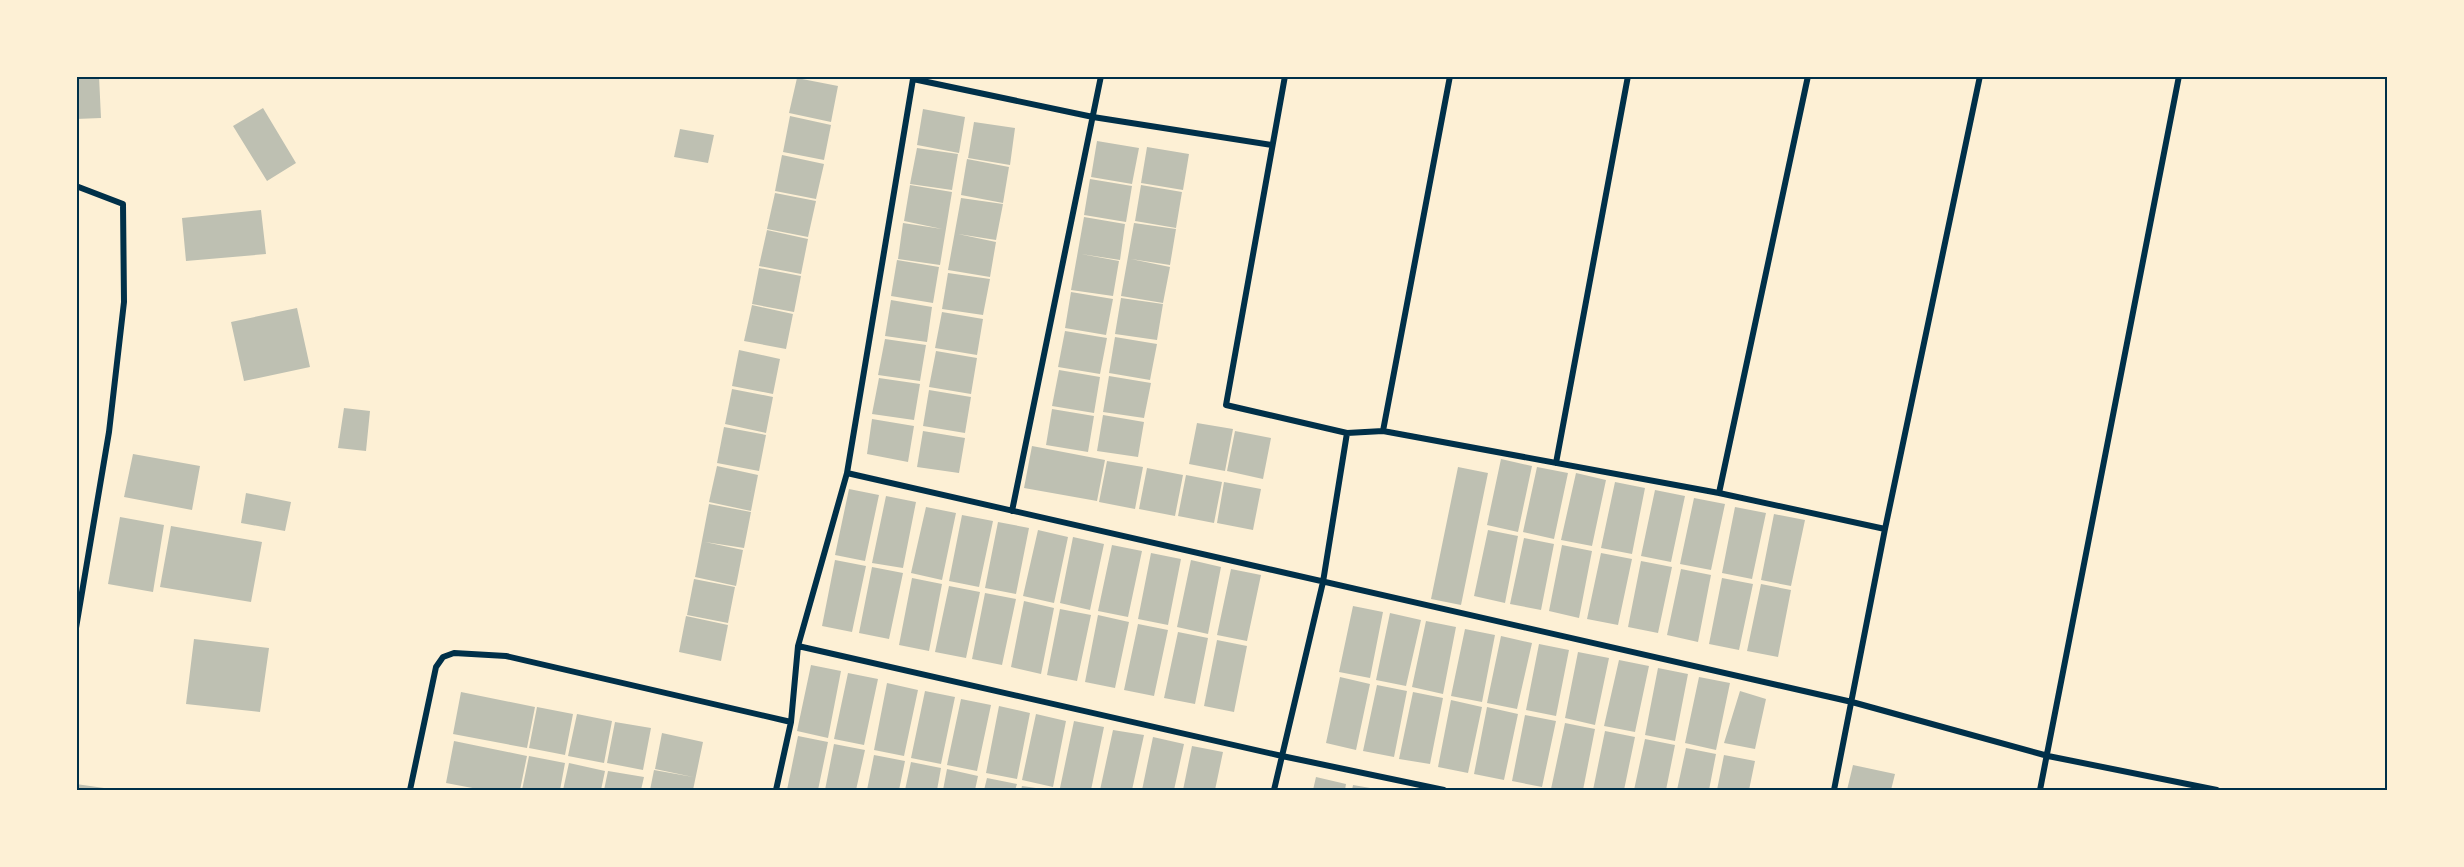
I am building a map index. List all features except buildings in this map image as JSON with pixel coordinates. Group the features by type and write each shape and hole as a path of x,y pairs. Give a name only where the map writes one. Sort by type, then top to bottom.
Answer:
{"street":[{"path":"1012,511 1101,76"},
{"path":"1285,76 1226,405 1347,433 1383,431 1719,493 1885,529"},
{"path":"1383,431 1450,76"},
{"path":"1556,463 1628,76"},
{"path":"1719,493 1808,76"},
{"path":"1834,790 1885,529 1980,76"},
{"path":"2040,790 2179,76"},
{"path":"776,790 791,722 798,646 847,473 913,79 1093,117 1272,145"},
{"path":"76,186 123,204 124,302 109,432 76,628"},
{"path":"1274,790 1323,582 1347,433"},
{"path":"847,473 1852,702 2048,756 2217,790"},
{"path":"798,646 1282,756 1444,790"},
{"path":"410,790 436,668 443,657 454,653 506,656 791,722"}]}
